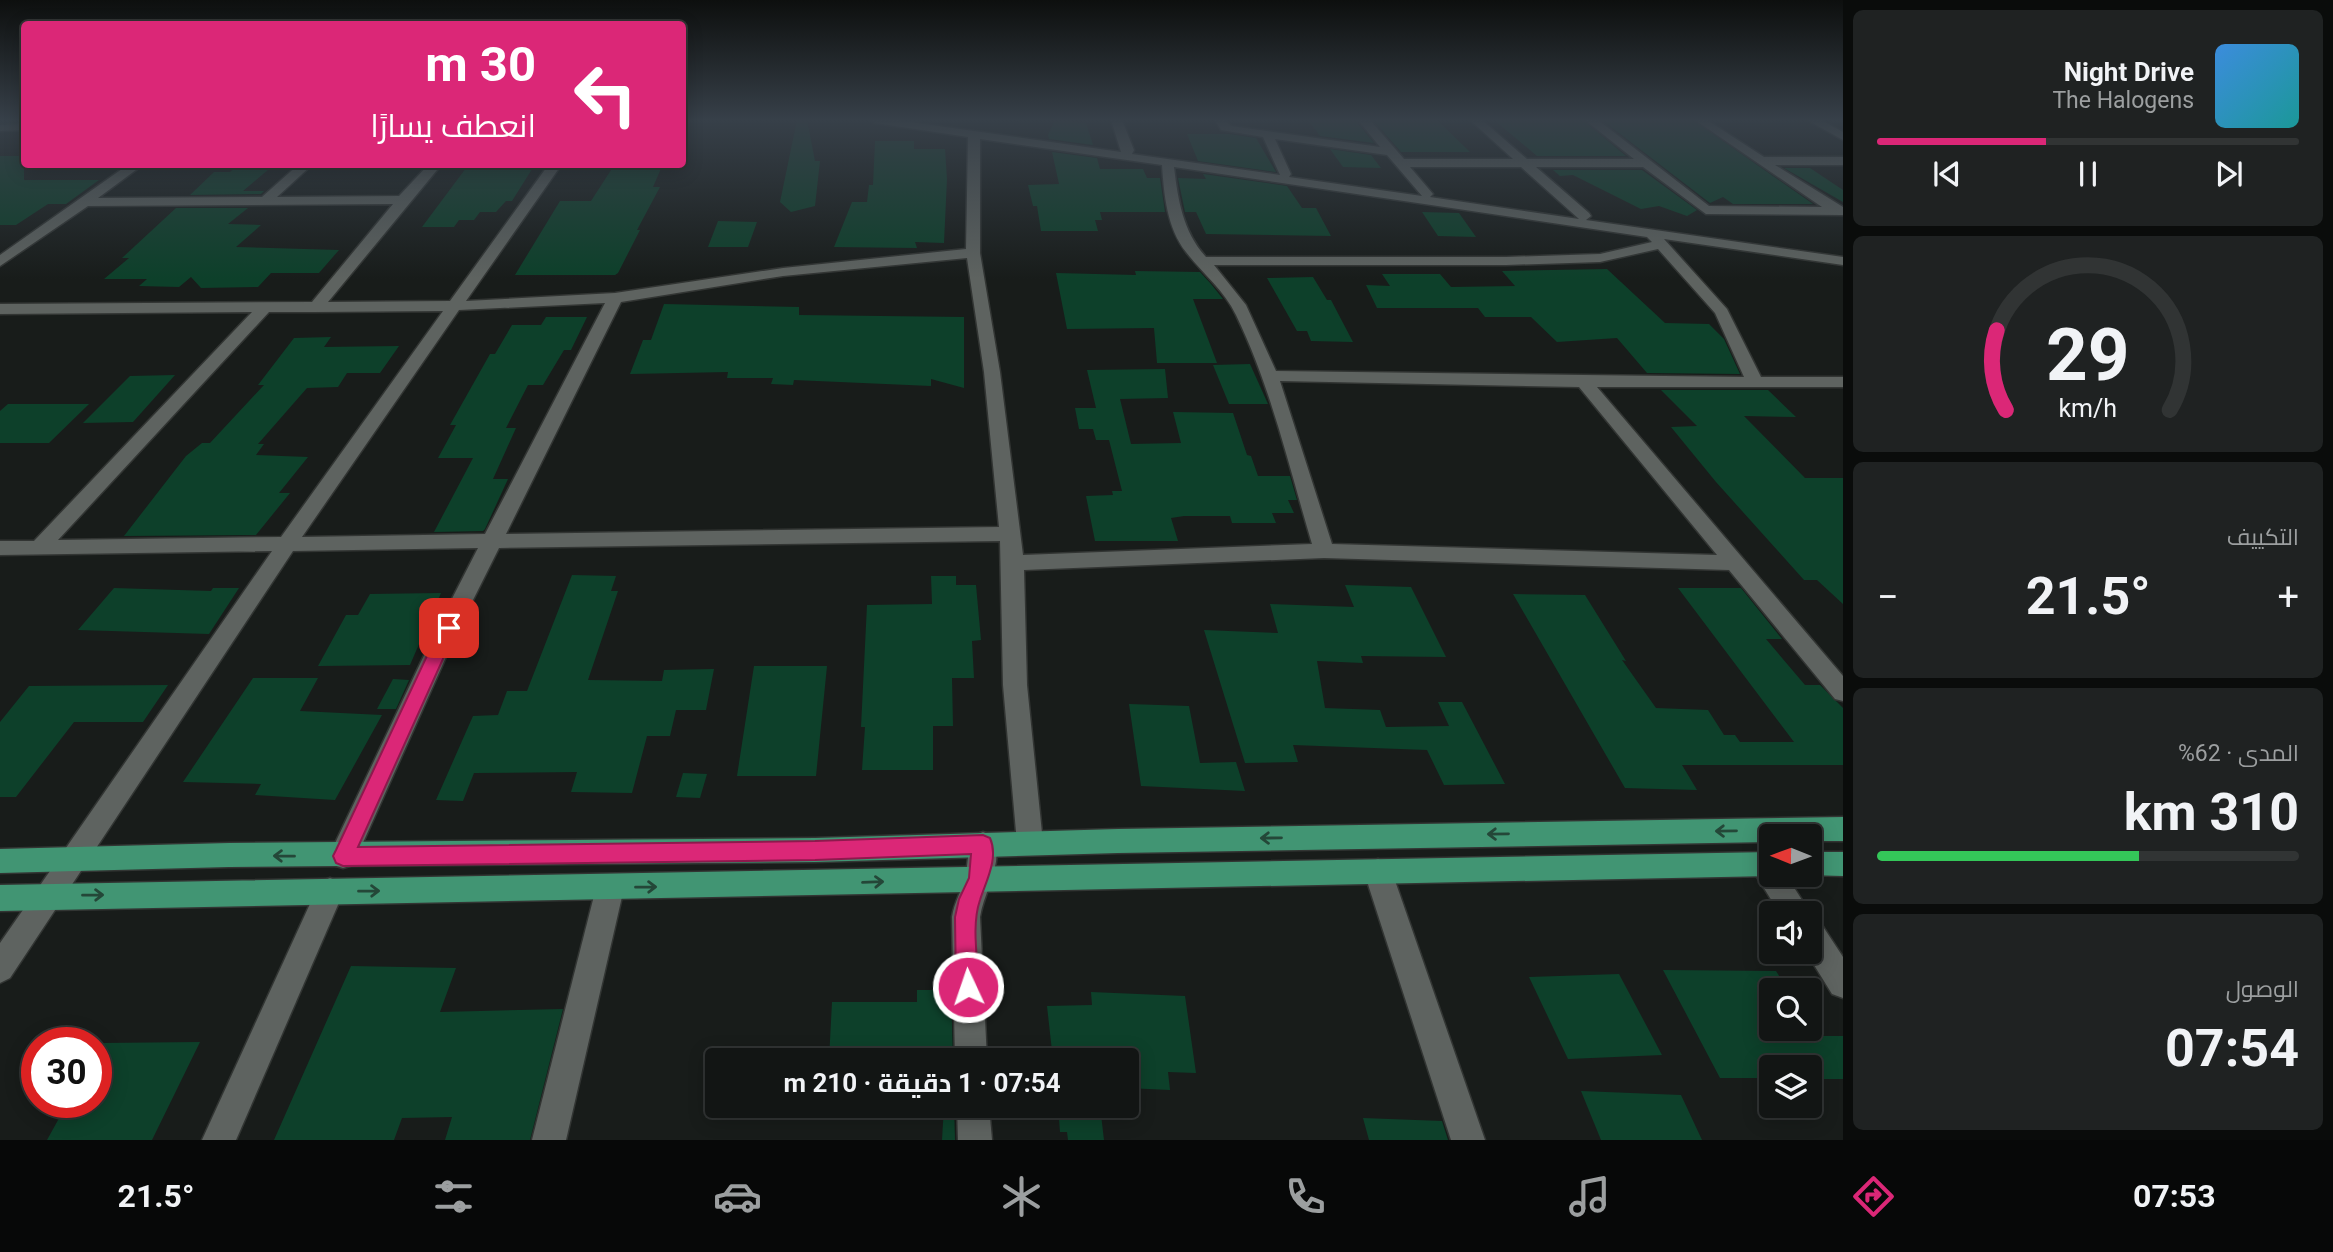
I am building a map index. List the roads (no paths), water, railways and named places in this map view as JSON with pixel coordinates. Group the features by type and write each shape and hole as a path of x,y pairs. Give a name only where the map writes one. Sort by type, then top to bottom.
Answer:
{"main road":[{"path":"0,861 815,850 1030,843 1843,829"},
{"path":"0,898 1759,864"},
{"path":"1822,864 1843,864"}],"street":[{"path":"0,262 125,173"},
{"path":"265,201 297,173"},
{"path":"316,307 428,173"},
{"path":"0,968 286,545 549,173"},
{"path":"974,173 973,253 992,372 1013,564 1016,685 1030,843"},
{"path":"1169,173 1172,196 1183,235 1191,248 1226,284 1244,313 1269,376 1324,551"},
{"path":"1233,173 1656,239 1843,261"},
{"path":"1279,173 1584,216 1685,225 1843,254"},
{"path":"1411,173 1427,194"},
{"path":"1535,173 1584,216"},
{"path":"1659,173 1706,210"},
{"path":"1780,173 1840,211"},
{"path":"85,202 403,200"},
{"path":"1685,225 1706,210 1840,211"},
{"path":"1205,261 1586,259 1620,255 1656,239"},
{"path":"1656,239 1722,312 1755,382"},
{"path":"0,309 454,306 615,298 783,272 973,253"},
{"path":"343,856 449,628 615,298"},
{"path":"39,548 265,307"},
{"path":"0,322 17,309"},
{"path":"1269,376 1841,384"},
{"path":"1584,382 1843,692"},
{"path":"0,548 1010,534"},
{"path":"1013,564 1324,551 1733,563"},
{"path":"971,1048 966,917 979,879 983,844"},
{"path":"1378,872 1468,1140"},
{"path":"549,1140 610,888"},
{"path":"219,1140 330,891"},
{"path":"1822,950 1843,982"},
{"path":"974,1118 975,1140"}]}
